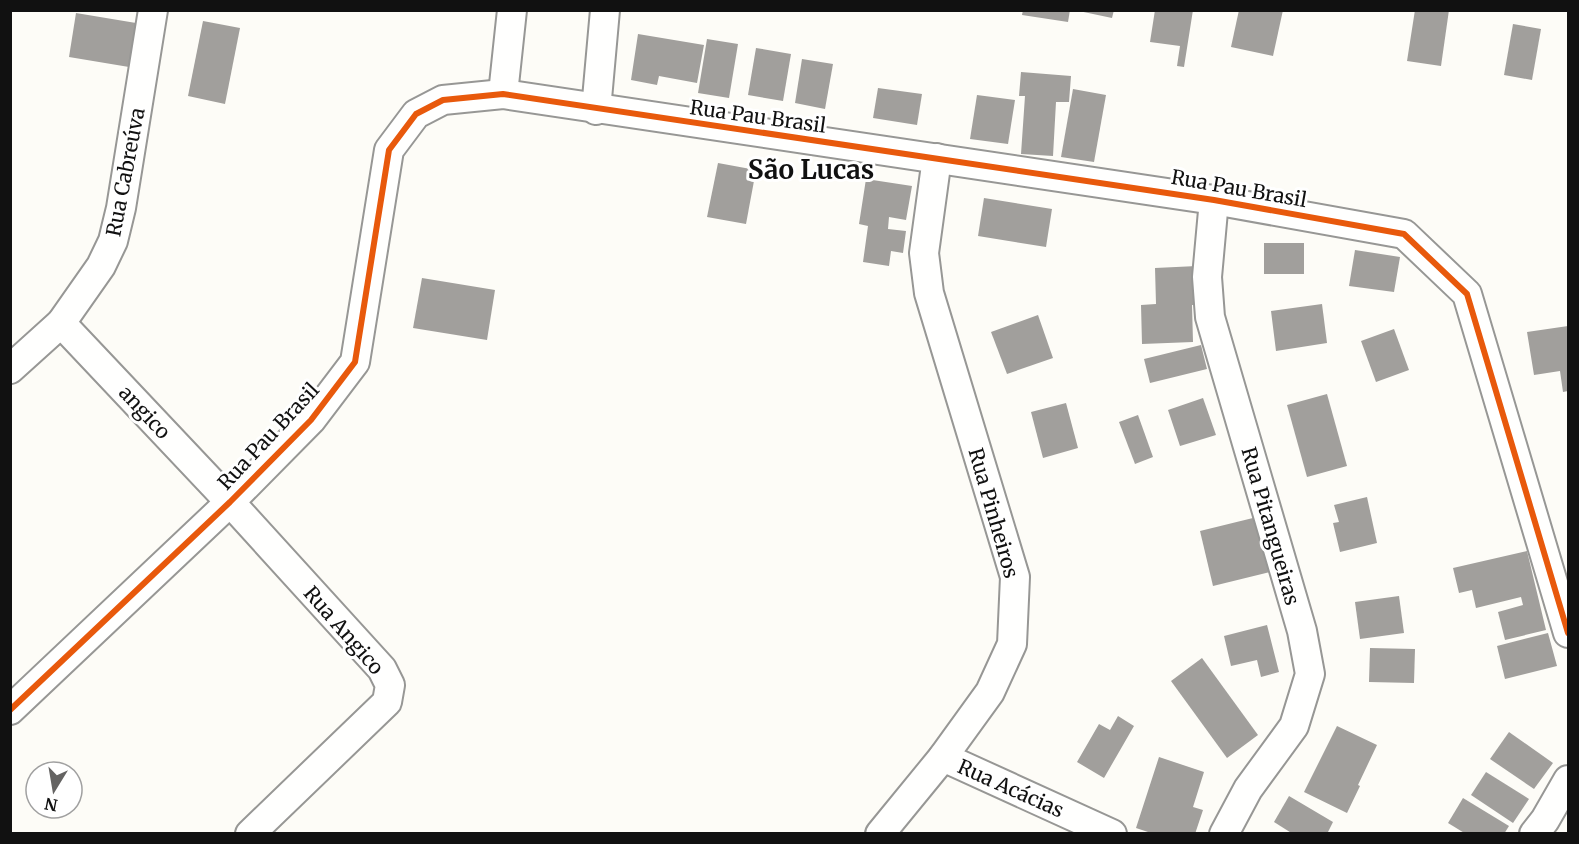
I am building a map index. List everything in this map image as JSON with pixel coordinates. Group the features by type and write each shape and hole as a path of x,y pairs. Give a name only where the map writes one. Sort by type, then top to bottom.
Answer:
{"street":[{"name":"Rua Cabreúva","path":"10,369 61,323 101,266 113,241 121,208 153,10"},
{"path":"503,94 512,10"},
{"path":"596,110 605,10"},
{"name":"Rua Pau Brasil","path":"10,710 230,502 311,420 355,362 388,150 416,114 443,100 503,94 596,110 1214,200 1404,234 1467,294 1569,633"},
{"name":"Rua Pinheiros","path":"880,834 943,757 990,692 1012,644 1015,577 929,293 924,253 937,158"},
{"name":"Rua Pitangueiras","path":"1214,200 1206,277 1210,317 1302,631 1310,674 1294,726 1248,789 1224,834"},
{"name":"angico","path":"61,323 230,502"},
{"name":"Rua Angico","path":"230,502 382,669 390,685 387,702 250,834"},
{"name":"Rua Acácias","path":"943,757 1112,834"},
{"path":"1534,834 1569,780"}],"building":[{"path":"1023,10 1070,10 1068,22 1022,15"},
{"path":"1074,10 1114,10 1112,18"},
{"path":"1155,10 1193,10 1184,67 1177,66 1180,46 1150,42"},
{"path":"1239,10 1283,10 1273,56 1231,47"},
{"path":"1415,10 1449,10 1441,66 1407,61"},
{"path":"76,13 136,23 129,67 69,57"},
{"path":"203,21 240,28 225,104 188,96"},
{"path":"1513,24 1541,29 1532,80 1504,75"},
{"path":"638,34 704,45 697,83 659,76 657,85 631,80"},
{"path":"707,39 738,44 729,98 698,93"},
{"path":"756,48 791,54 783,101 748,95"},
{"path":"802,59 833,64 825,109 795,103"},
{"path":"1021,72 1071,76 1069,102 1056,102 1053,156 1021,154 1025,96 1019,96"},
{"path":"878,88 922,94 917,125 873,118"},
{"path":"1073,89 1106,95 1094,162 1061,157"},
{"path":"977,95 1015,100 1008,144 970,139"},
{"path":"718,163 756,170 746,224 707,217"},
{"path":"866,179 912,186 906,220 889,217 888,229 906,231 903,253 891,251 889,266 863,262 868,226 859,224"},
{"path":"984,198 1052,209 1046,247 978,236"},
{"path":"1264,243 1304,243 1304,274 1264,274"},
{"path":"1355,250 1400,257 1394,292 1349,286"},
{"path":"1197,266 1199,305 1192,305 1193,342 1142,344 1141,305 1156,304 1155,268"},
{"path":"422,278 495,290 487,340 413,328"},
{"path":"1322,304 1327,343 1276,351 1271,311"},
{"path":"1038,315 1053,358 1007,374 991,332"},
{"path":"1568,326 1568,391 1563,392 1560,371 1534,375 1527,332"},
{"path":"1394,329 1409,370 1376,382 1361,341"},
{"path":"1201,345 1207,369 1150,383 1144,359"},
{"path":"1327,394 1347,466 1307,477 1287,405"},
{"path":"1203,398 1216,435 1180,446 1168,410"},
{"path":"1066,403 1078,448 1043,458 1031,412"},
{"path":"1138,415 1153,457 1135,464 1119,422"},
{"path":"1367,497 1377,543 1340,552 1333,523 1339,522 1334,505"},
{"path":"1257,517 1270,572 1213,586 1200,531"},
{"path":"1527,551 1546,630 1505,640 1498,612 1523,605 1521,597 1476,608 1472,590 1459,593 1453,568"},
{"path":"1399,596 1404,633 1360,639 1355,602"},
{"path":"1267,625 1279,672 1261,677 1257,660 1231,666 1224,636"},
{"path":"1548,633 1557,666 1505,679 1497,646"},
{"path":"1370,648 1415,649 1414,683 1369,682"},
{"path":"1202,658 1258,735 1227,758 1171,681"},
{"path":"1118,716 1134,726 1104,778 1077,762 1099,724 1110,730"},
{"path":"1337,726 1377,745 1347,813 1304,792"},
{"path":"1509,732 1553,763 1534,789 1490,759"},
{"path":"1159,757 1204,772 1193,807 1203,810 1195,834 1154,834 1136,828"},
{"path":"1486,772 1529,799 1513,823 1471,795"},
{"path":"1289,796 1333,822 1327,834 1293,834 1274,822"},
{"path":"1463,798 1509,826 1504,834 1466,834 1448,823"}],"cycle path":[{"path":"10,710 230,502 311,420 355,362 389,150 416,114 443,100 503,94 1214,200 1404,234 1467,294 1568,633"}],"district":[{"name":"São Lucas","path":"811,169"}]}
